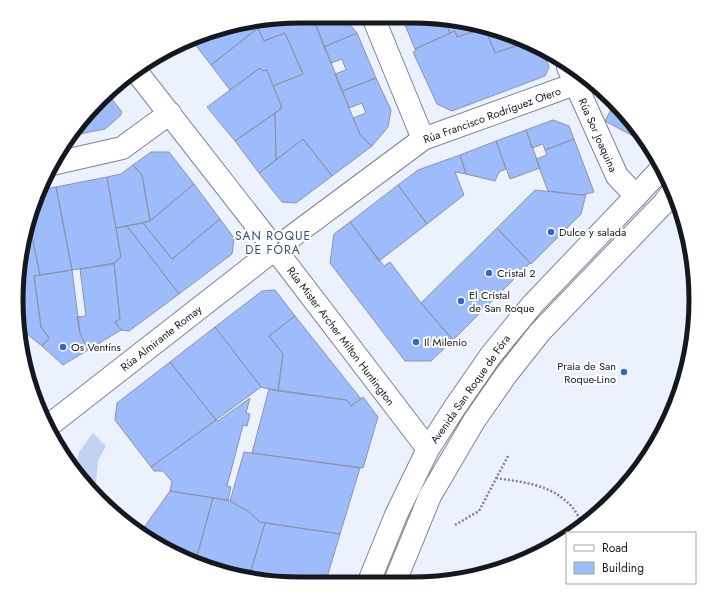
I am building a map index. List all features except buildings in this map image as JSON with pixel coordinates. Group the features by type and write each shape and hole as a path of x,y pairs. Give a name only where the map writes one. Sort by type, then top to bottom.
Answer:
{"street":[{"path":"375,23 423,139"},
{"name":"Rúa Mister Archer Milton Huntington","path":"139,75 428,449"},
{"name":"Rúa Francisco Rodríguez Otero","path":"275,249 423,139 572,76"},
{"name":"Rúa Sor Joaquina","path":"572,76 617,176 636,196"},
{"path":"59,162 122,148 170,113"},
{"name":"Avenida San Roque de Fóra","path":"371,577 396,515 428,449 455,406 491,355 532,305 658,173"},
{"name":"Avenida San Roque de Fóra","path":"397,577 430,496 474,421 506,375 540,332 669,197"},
{"name":"Rúa Almirante Romay","path":"52,423 275,249"}],"path":[{"path":"455,525 478,511 508,456"},
{"path":"496,478 530,484 550,490 568,502 580,521"}],"shaded area":[{"path":"93,433 106,446 98,461 96,487 77,464 79,452"}],"place":[{"name":"Dulce y salada","path":"551,232"},
{"name":"Cristal 2","path":"489,273"},
{"name":"El Cristal de San Roque","path":"461,301"},
{"name":"Il Milenio","path":"416,342"},
{"name":"Os Ventíns","path":"63,347"},
{"name":"Praia de San Roque-Lino","path":"624,372"}],"district":[{"name":"SAN ROQUE DE FÓRA","path":"273,243"}]}
